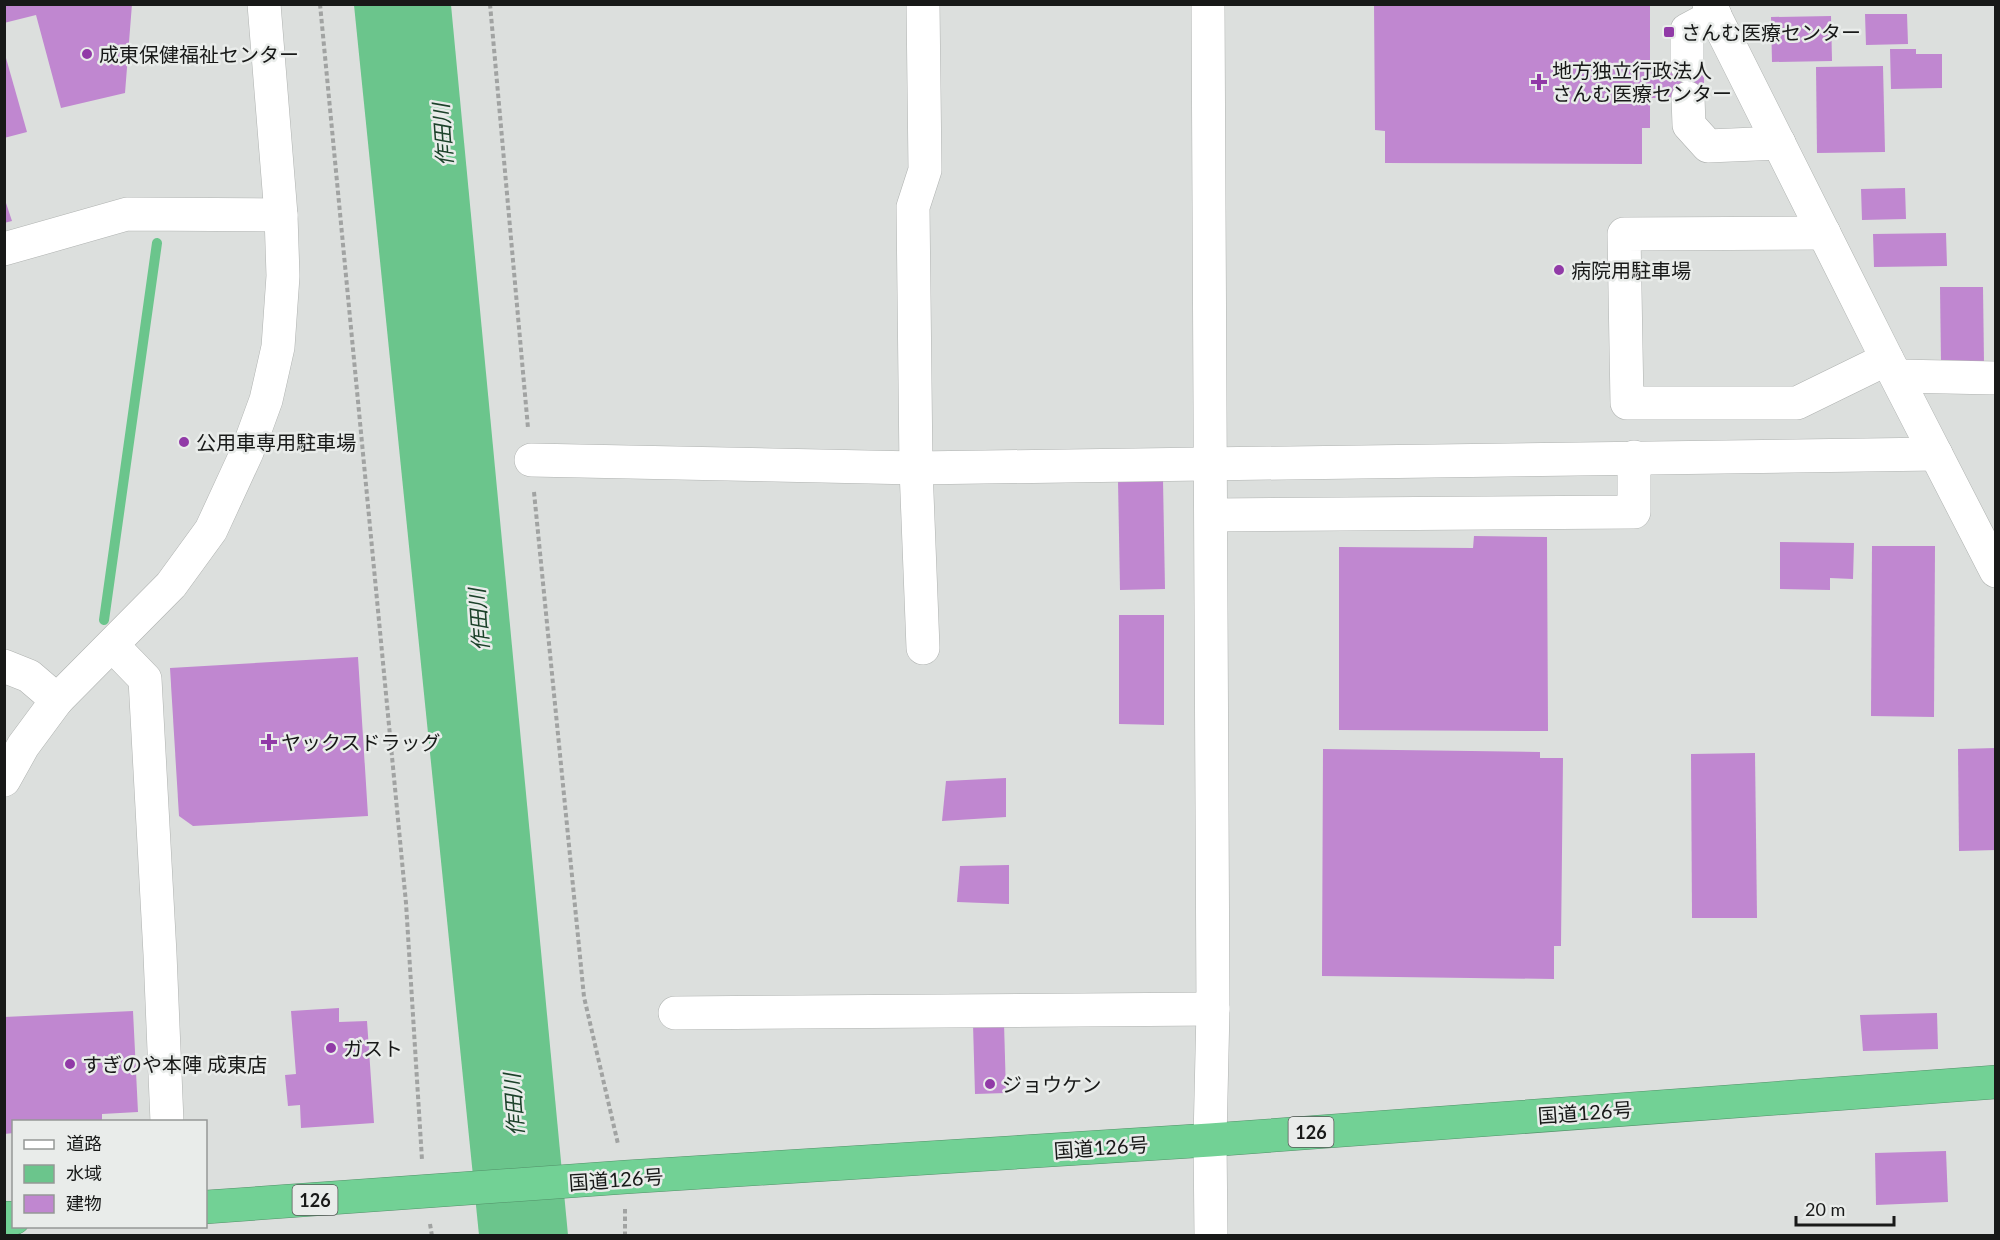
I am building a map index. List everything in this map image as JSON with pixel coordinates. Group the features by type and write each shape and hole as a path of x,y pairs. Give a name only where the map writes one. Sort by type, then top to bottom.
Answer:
{"highway":[{"name":"国道126号","path":"207,1207 1210,1140 1995,1082"}],"street":[{"path":"4,780 23,746 57,700 171,585 211,530 247,452 266,400 278,347 283,276 281,215 264,4"},
{"path":"923,4 925,170 913,207 916,468 923,648"},
{"path":"1208,4 1212,514 1211,1236"},
{"path":"1687,66 1687,30 1712,10 1995,571"},
{"path":"1688,98 1689,125 1708,146 1779,143"},
{"path":"4,249 127,214 281,215"},
{"path":"1824,234 1624,234 1627,403 1797,403 1892,368 1995,378"},
{"path":"531,460 916,468 1211,462 1936,454"},
{"path":"1212,514 1634,512 1634,457"},
{"path":"113,646 144,679 167,1120"},
{"path":"4,666 29,676 57,700"},
{"path":"675,1013 1213,1009"}],"path":[{"path":"321,4 406,903 424,1193"},
{"path":"490,4 531,460 584,997 626,1178"}],"water":[{"name":"作田川","path":"354,5 451,5 568,1235 479,1235"}],"building":[{"name":"成東保健福祉センター","path":"4,4 132,4 125,93 61,108 36,15 4,23"},
{"name":"地方独立行政法人 さんむ医療センター","path":"1374,4 1650,4 1650,65 1704,66 1704,98 1650,98 1650,128 1642,128 1642,164 1385,163 1385,131 1375,130"},
{"path":"1865,14 1907,14 1908,44 1866,45"},
{"path":"1831,16 1832,61 1772,62 1771,17"},
{"path":"1890,49 1916,49 1916,54 1942,54 1942,88 1891,89"},
{"path":"4,51 27,132 4,138"},
{"path":"1883,66 1885,152 1817,153 1816,67"},
{"path":"1905,188 1906,219 1862,220 1861,189"},
{"path":"4,197 12,221 4,223"},
{"path":"1946,233 1947,266 1874,267 1873,234"},
{"path":"1940,287 1983,287 1984,364 1941,364"},
{"path":"1118,480 1163,480 1165,589 1120,590"},
{"path":"1474,536 1547,537 1548,731 1339,730 1339,547 1473,548"},
{"path":"1780,542 1854,543 1853,579 1830,578 1830,590 1780,589"},
{"path":"1872,546 1935,546 1934,717 1871,716"},
{"path":"1119,615 1164,615 1164,725 1119,724"},
{"name":"ヤックスドラッグ","path":"358,657 368,816 193,826 179,816 170,668"},
{"path":"1996,748 1996,850 1959,851 1958,749"},
{"path":"1323,749 1540,752 1540,758 1563,758 1561,946 1554,946 1554,979 1322,976"},
{"path":"1755,753 1757,918 1692,918 1691,754"},
{"path":"1006,778 1006,817 942,821 946,781"},
{"path":"1009,865 1009,904 957,902 960,866"},
{"name":"ガスト","path":"339,1008 339,1022 367,1021 374,1123 301,1128 300,1105 288,1106 285,1075 296,1074 291,1011"},
{"name":"すぎのや本陣 成東店","path":"133,1011 138,1112 102,1114 102,1120 12,1120 12,1133 4,1134 4,1017"},
{"path":"1937,1013 1938,1049 1863,1051 1860,1015"},
{"path":"1004,1023 1006,1093 975,1094 973,1024"},
{"path":"1946,1151 1948,1202 1876,1205 1875,1153"}],"waterway":[{"path":"104,620 157,243"}],"place":[{"name":"さんむ医療センター","path":"1669,32"},
{"name":"成東保健福祉センター","path":"87,54"},
{"name":"地方独立行政法人 さんむ医療センター","path":"1539,82"},
{"name":"病院用駐車場","path":"1559,270"},
{"name":"公用車専用駐車場","path":"184,442"},
{"name":"ヤックスドラッグ","path":"269,742"},
{"name":"ガスト","path":"331,1048"},
{"name":"すぎのや本陣 成東店","path":"70,1064"},
{"name":"ジョウケン","path":"990,1084"}]}
